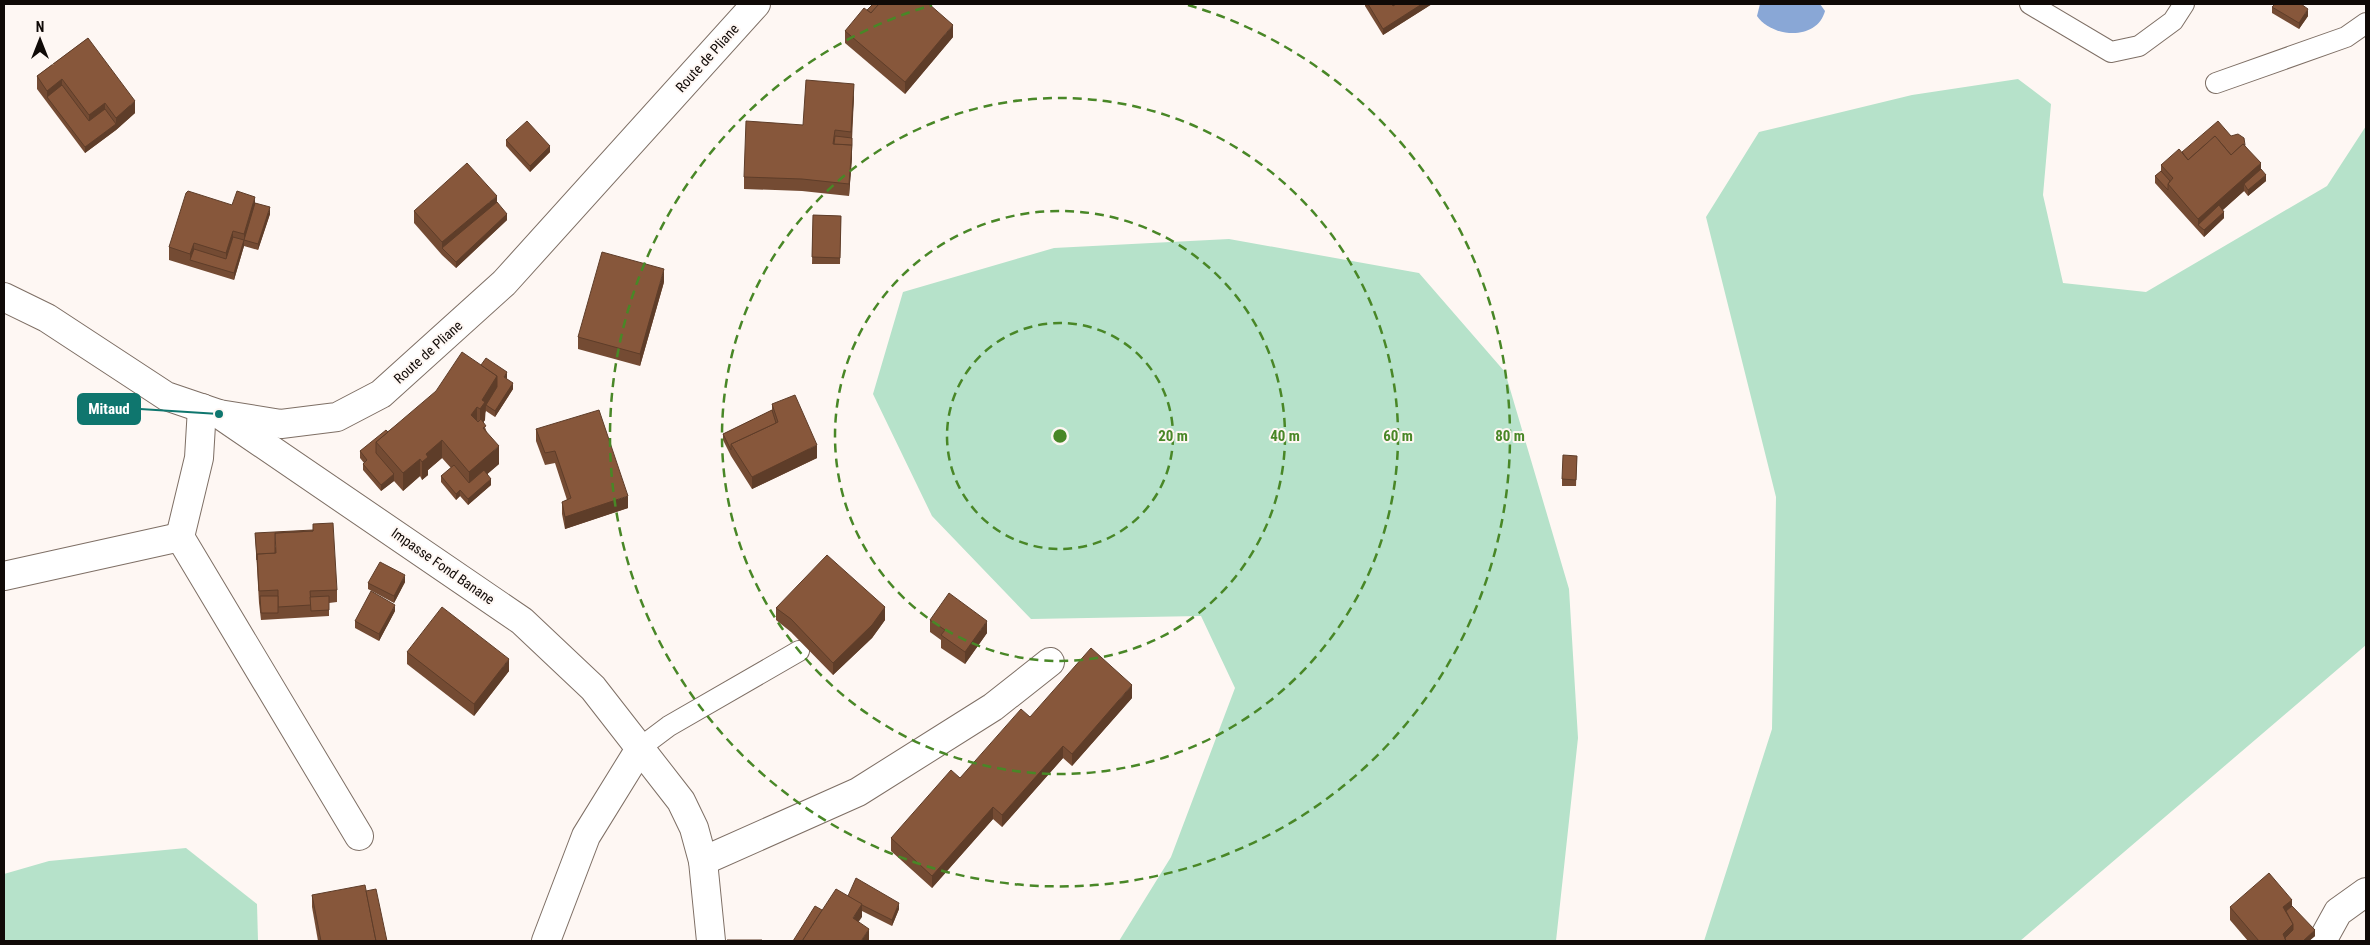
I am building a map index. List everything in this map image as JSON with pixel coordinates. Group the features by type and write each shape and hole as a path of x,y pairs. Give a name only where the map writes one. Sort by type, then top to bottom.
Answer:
{"street":[{"name":"Route de Pliane","path":"4,297 47,318 166,396 211,411 281,424 336,417 381,394 504,283 756,4"},
{"path":"211,411 180,538 359,836"},
{"name":"Impasse Fond Banane","path":"211,411 522,621 593,688 641,747 681,801 694,828 703,861 711,941"},
{"path":"4,576 180,538"},
{"path":"703,861 858,792 994,708 1050,662"},
{"path":"546,941 586,836 641,747"},
{"path":"2322,941 2338,912 2366,892"}],"lane":[{"path":"2030,4 2055,11 2111,52 2139,46 2172,21 2184,4"},
{"path":"2216,83 2346,37 2366,23"},
{"path":"641,747 669,726 798,651"}],"green space":[{"path":"2018,79 2051,104 2043,195 2063,283 2146,292 2327,186 2366,126 2366,645 2020,941 1704,941 1772,729 1776,497 1706,217 1759,132 1912,95"},
{"path":"1229,239 1419,273 1505,372 1569,589 1578,738 1556,941 1119,941 1171,857 1235,688 1201,616 1031,619 932,516 873,394 903,292 1054,248"},
{"path":"186,848 257,904 258,941 4,941 4,874 49,861"}],"water":[{"path":"1760,4 1820,4 1825,11 1820,21 1813,28 1804,32 1783,32 1773,29 1757,16"}],"building":[{"path":"873,4 879,4 871,13 867,10"},
{"path":"879,4 929,4 953,25 905,82 845,31 864,8 871,13"},
{"path":"1368,4 1392,4 1393,6 1396,4 1422,4 1383,29"},
{"path":"2275,4 2301,4 2308,9 2299,23 2272,7"},
{"path":"88,38 135,101 116,118 105,103 89,115 62,79 47,91 37,76"},
{"path":"806,80 854,84 851,132 835,130 833,144 852,145 849,184 802,179 744,177 746,121 803,125"},
{"path":"62,85 89,121 105,109 116,124 85,147 47,97"},
{"path":"527,121 550,146 530,166 506,140"},
{"path":"2218,121 2231,136 2238,134 2244,138 2245,145 2243,144 2231,155 2215,136 2188,160 2182,152"},
{"path":"835,136 852,138 852,145 834,144"},
{"path":"2215,136 2231,155 2243,144 2261,163 2198,219 2168,184 2173,178 2161,165 2179,149 2188,160"},
{"path":"467,163 497,196 442,242 414,211"},
{"path":"2261,169 2266,175 2248,190 2244,184"},
{"path":"2161,171 2170,181 2168,190 2155,176"},
{"path":"188,191 232,205 237,191 255,197 244,234 233,231 226,253 194,243 190,254 169,247"},
{"path":"497,202 507,214 456,262 442,248"},
{"path":"255,203 270,207 258,244 244,240"},
{"path":"2219,205 2224,212 2204,230 2198,225"},
{"path":"813,215 841,216 840,258 812,257"},
{"path":"233,237 244,240 234,273 190,260 194,249 226,259"},
{"path":"602,252 664,269 640,354 578,337"},
{"path":"462,352 497,376 482,400 485,402 480,409 477,407 471,415 478,422 481,419 486,426 483,428 499,446 469,472 442,440 426,454 428,457 422,462 420,459 403,473 376,442 436,391"},
{"path":"486,358 507,372 504,377 513,383 495,411 486,405 497,387 497,376 481,365"},
{"path":"795,395 817,445 752,477 731,444 778,422 772,404"},
{"path":"599,410 628,496 565,517 562,502 571,498 555,451 545,453 536,429"},
{"path":"772,410 776,423 731,444 731,450 723,434"},
{"path":"386,430 388,432 376,442 376,453 394,474 381,485 363,464 367,460 360,451"},
{"path":"1563,455 1577,456 1576,480 1562,479"},
{"path":"454,465 469,483 484,470 491,479 468,499 460,490 456,494 441,476"},
{"path":"333,523 337,590 310,591 311,605 278,607 278,590 259,591 257,554 276,553 275,533 313,531 313,524"},
{"path":"313,530 275,533 275,553 257,554 257,560 255,533"},
{"path":"827,555 885,607 872,625 833,663 791,619 776,608"},
{"path":"380,562 405,575 394,596 368,583"},
{"path":"371,591 395,605 379,634 355,621"},
{"path":"949,593 987,621 965,652 941,635 945,630 930,620"},
{"path":"260,596 278,596 278,613 261,613"},
{"path":"329,596 329,610 311,611 310,597"},
{"path":"442,607 509,659 474,704 407,652"},
{"path":"1091,648 1132,685 1072,754 1063,746 1002,815 993,807 932,876 891,838 951,770 960,778 1021,709 1030,717"},
{"path":"2269,873 2292,900 2283,907 2293,924 2283,934 2286,941 2259,941 2230,907"},
{"path":"856,878 899,903 892,920 848,896"},
{"path":"365,885 376,941 321,941 312,895"},
{"path":"376,889 387,941 376,941 366,891"},
{"path":"836,889 862,904 853,918 869,929 861,941 802,941"},
{"path":"815,906 822,910 802,941 793,941"},
{"path":"2292,906 2315,930 2303,941 2286,941 2285,938 2293,930 2293,924 2286,911"},
{"path":"762,940 763,941 727,941"}],"place":[{"name":"Mitaud","path":"219,414"}]}
